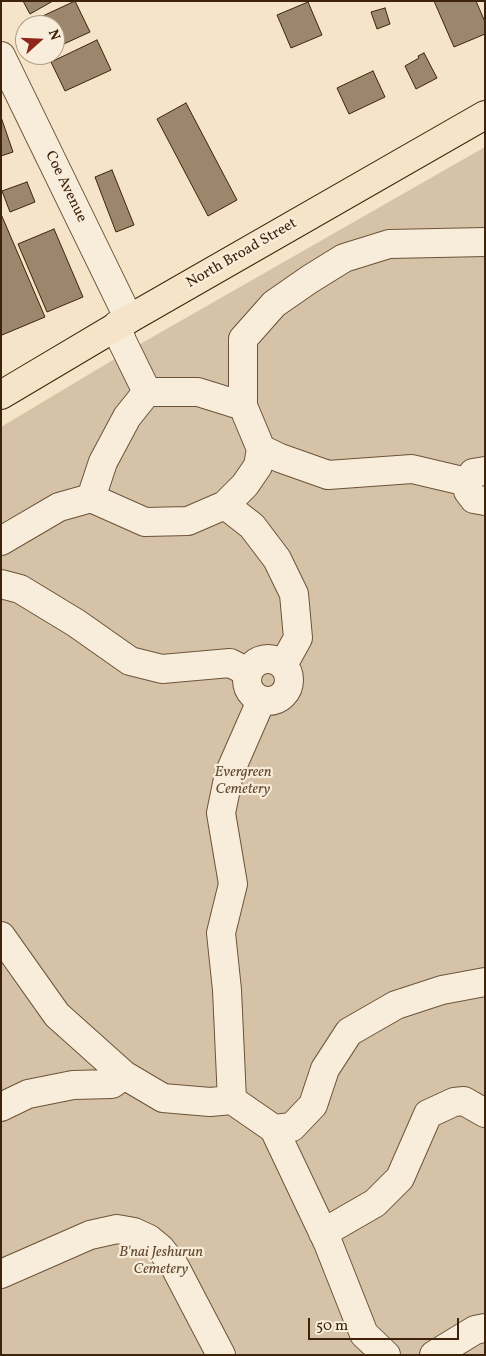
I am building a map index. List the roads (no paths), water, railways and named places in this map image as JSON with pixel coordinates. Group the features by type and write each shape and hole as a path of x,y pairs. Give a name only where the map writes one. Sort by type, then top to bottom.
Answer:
{"main road":[{"name":"North Broad Street","path":"1,395 123,322 485,115"}],"street":[{"name":"Coe Avenue","path":"4,69 123,322 122,341 147,392"},
{"path":"1,541 59,507 91,498 145,522 188,521 225,505 245,485 258,466 261,448 243,406 243,339 274,304 344,258 390,244 485,242"},
{"path":"91,498 104,462 127,417 147,392 198,392 243,406"},
{"path":"261,448 280,458 328,475 412,469 481,493"},
{"path":"225,505 252,526 277,558 294,594 298,638 283,665"},
{"path":"1,584 20,589 76,623 130,661 162,669 230,663 248,672"},
{"path":"263,660 277,661 283,665 289,678 286,692 275,701 261,701 250,693 247,686 248,672 257,662 263,660"},
{"path":"232,1100 228,990 221,933 233,884 221,813 228,774 261,701"},
{"path":"1,936 57,1015 124,1075 163,1098 210,1102 232,1100 274,1129 323,1234 364,1334 386,1355"},
{"path":"274,1129 292,1127 313,1105 325,1069 349,1032 396,1005 442,990 485,982"},
{"path":"1,1107 28,1094 73,1085 112,1084 124,1075"},
{"path":"323,1234 375,1203 400,1178 428,1114 454,1102 464,1101 485,1113"},
{"path":"1,1274 90,1235 117,1229 134,1232 154,1244 175,1267 215,1351"},
{"path":"434,1355 475,1330 485,1328"}],"park label":[{"name":"Evergreen Cemetery","path":"243,782"},
{"name":"B'nai Jeshurun Cemetery","path":"161,1262"}]}
